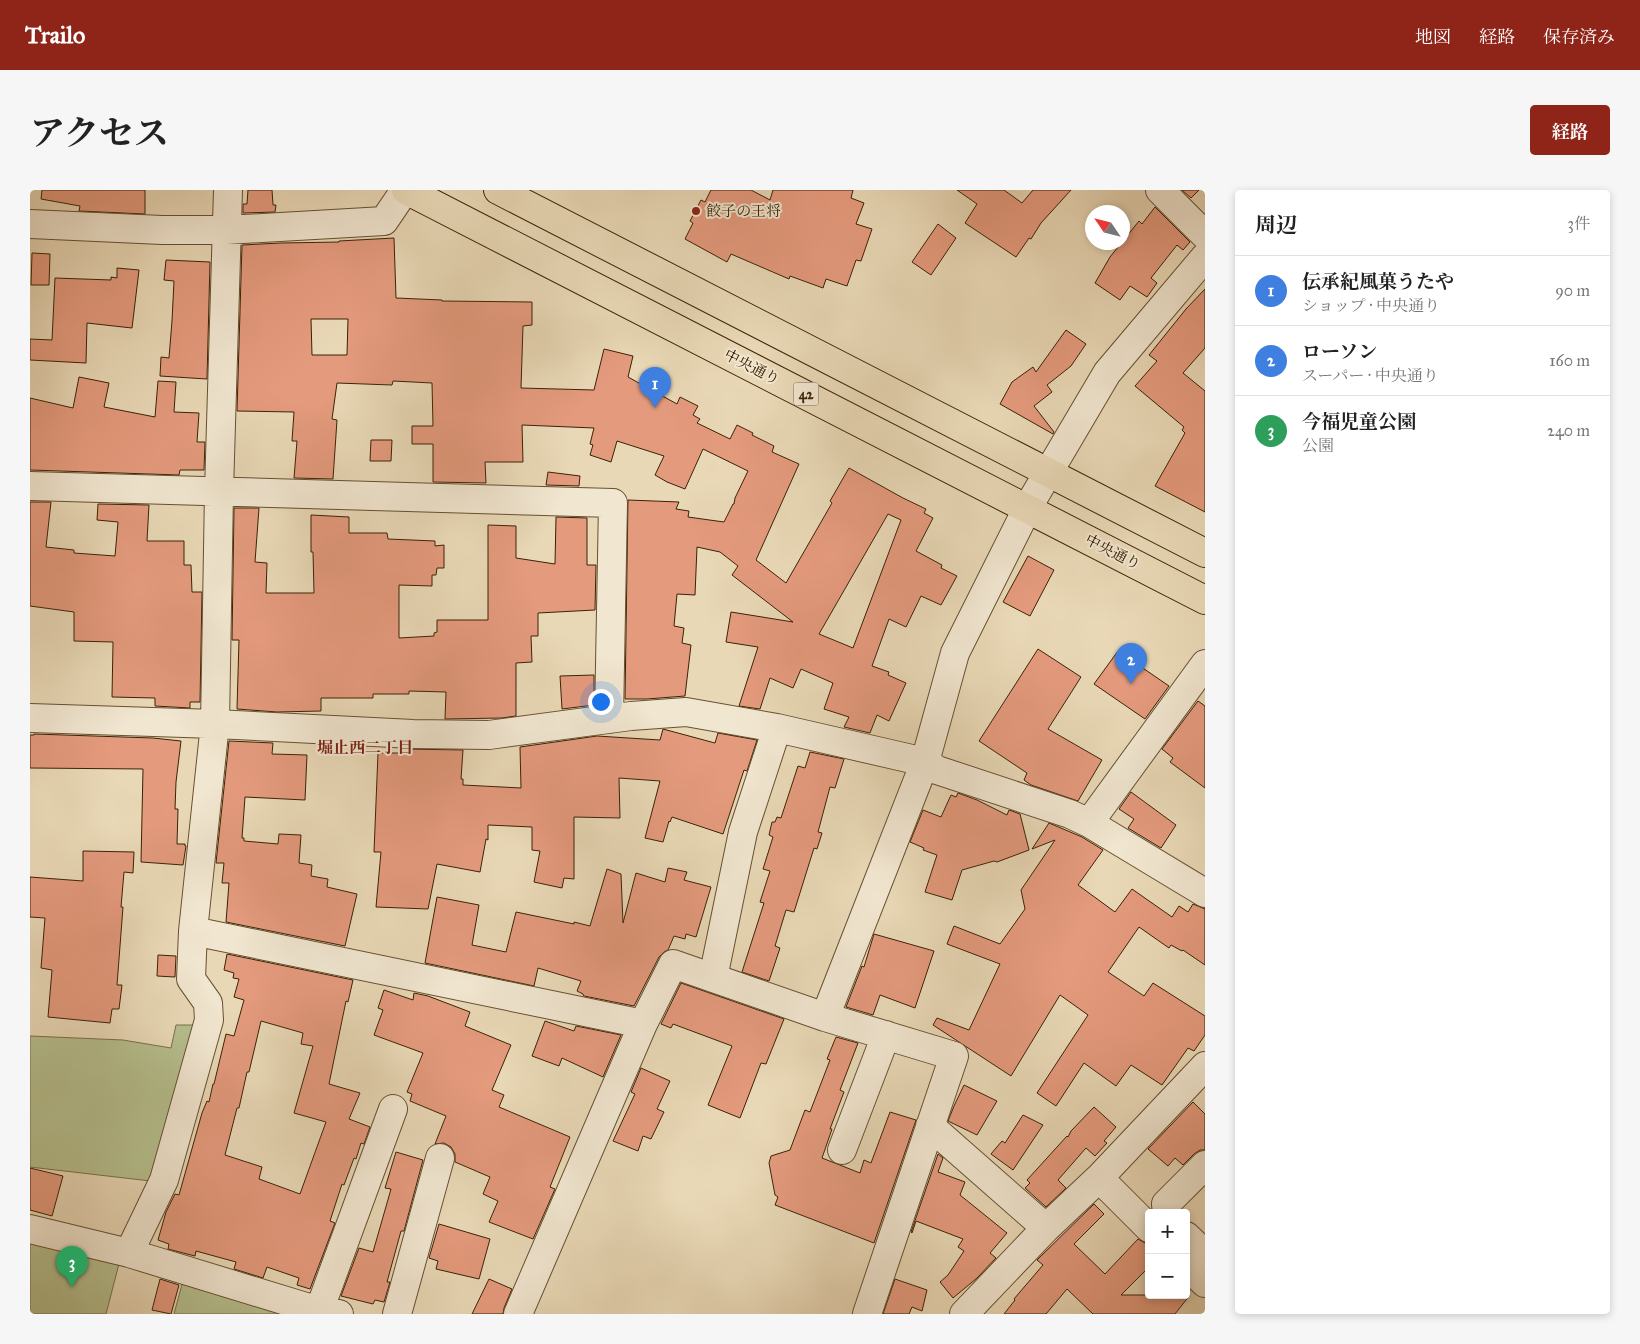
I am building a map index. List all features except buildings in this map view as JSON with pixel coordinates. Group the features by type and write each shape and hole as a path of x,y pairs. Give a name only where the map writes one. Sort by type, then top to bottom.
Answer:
{"highway":[{"name":"中央通り","path":"405,190 1205,600"},
{"path":"498,190 1205,552"}],"street":[{"path":"129,1253 164,1180 209,1020 208,1004 191,978 193,931 215,724 219,491 228,190"},
{"path":"30,224 162,230 226,230 384,221 405,190"},
{"path":"1160,190 1205,235"},
{"path":"825,1017 925,762 955,653 1048,471 1107,373 1205,257"},
{"path":"30,486 613,503 609,719"},
{"path":"1089,823 1205,664"},
{"path":"30,718 215,724 413,734 489,735 609,719 686,712 776,728 925,762 937,770 1070,814 1089,823 1205,893"},
{"path":"713,978 744,832 776,728"},
{"path":"193,931 643,1024"},
{"path":"518,1314 643,1024 673,964 825,1017 954,1056 867,1314"},
{"path":"842,1150 886,1035"},
{"path":"964,1314 1046,1228 1099,1178 1205,1066"},
{"path":"30,1229 129,1253 329,1313 393,1109"},
{"path":"930,1126 1046,1228"},
{"path":"397,1314 440,1158"},
{"path":"1167,1209 1166,1204 1205,1165"},
{"path":"1099,1178 1145,1224"},
{"path":"1190,1240 1205,1254"},
{"path":"1190,1269 1205,1283"}],"green space":[{"path":"176,1025 199,1025 159,1182 30,1167 30,1036 123,1040 171,1048"},
{"path":"30,1237 120,1260 106,1314 30,1314"},
{"path":"184,1277 306,1314 174,1314"}],"place":[{"name":"餃子の王将","path":"696,211"},
{"name":"伝承紀風菓うたや","path":"655,408"},
{"name":"ローソン","path":"1131,684"},
{"name":"今福児童公園","path":"72,1287"}],"district":[{"name":"堀止西二丁目","path":"365,747"}]}
